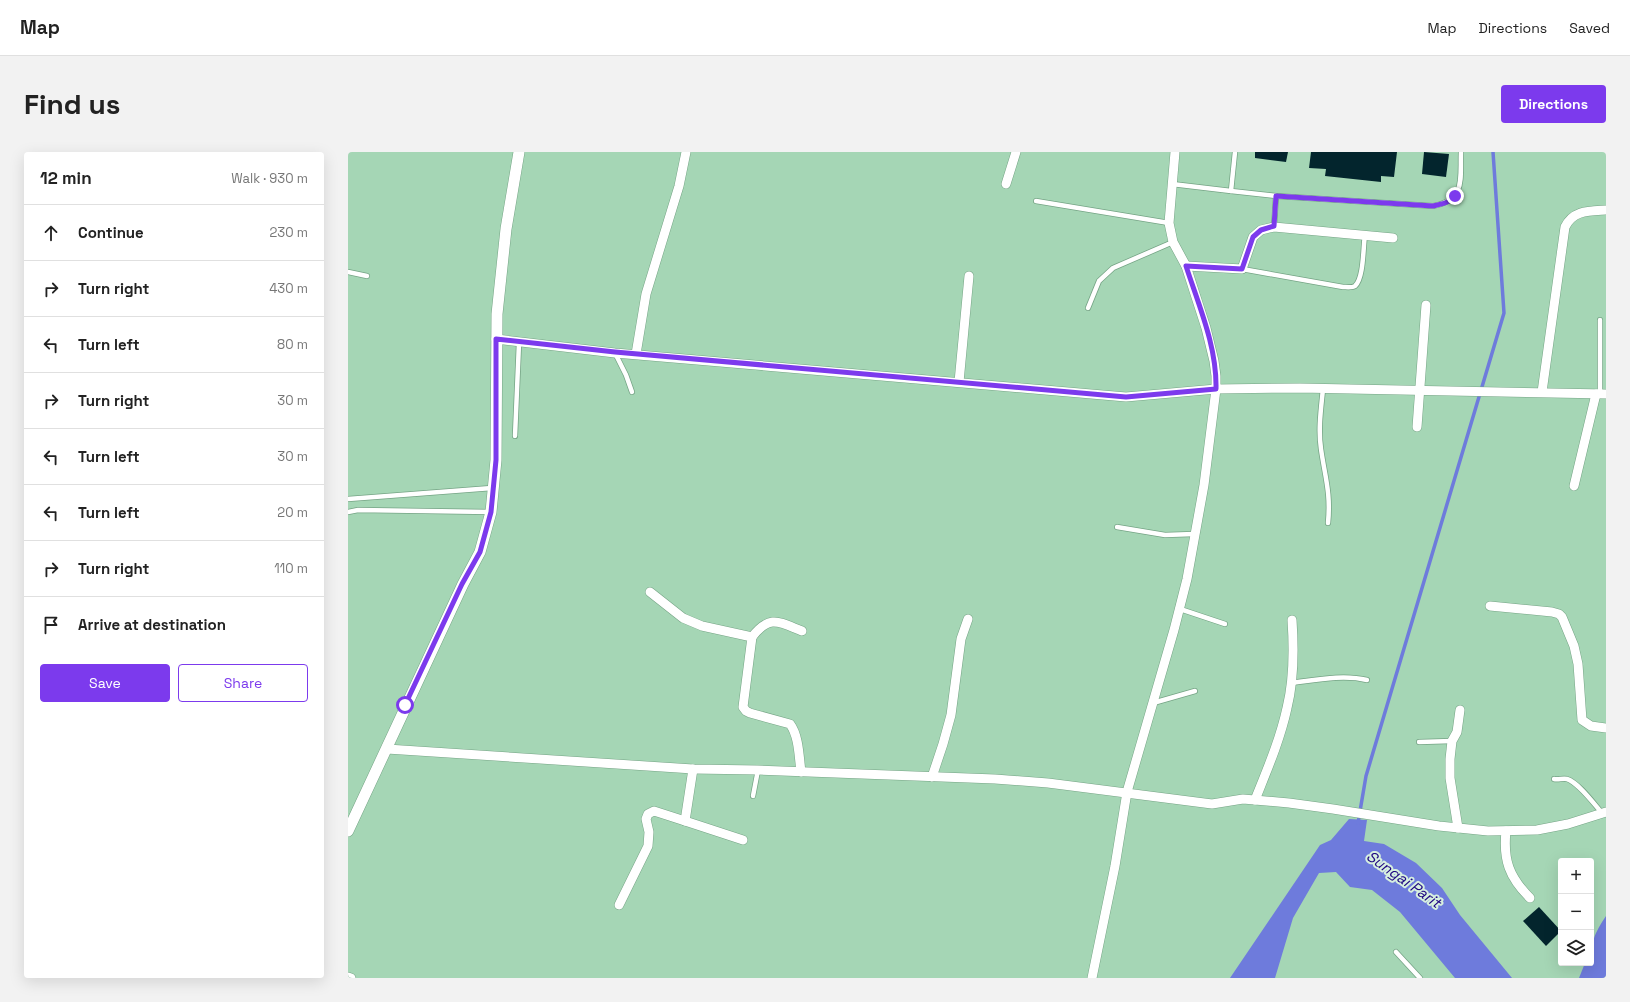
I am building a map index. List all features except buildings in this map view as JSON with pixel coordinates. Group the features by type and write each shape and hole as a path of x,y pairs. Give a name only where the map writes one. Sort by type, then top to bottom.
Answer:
{"street":[{"path":"348,831 462,584 480,552 491,512 492,488 496,460 496,339 500,280 506,228 519,152"},
{"path":"636,354 646,294 668,227 684,168 686,152"},
{"path":"1006,184 1016,152"},
{"path":"1092,978 1115,866 1127,792 1180,609 1187,579 1204,485 1216,389 1214,361 1206,328 1186,266 1173,242 1169,223 1176,152"},
{"path":"1542,392 1564,227 1568,220 1574,215 1584,211 1606,210"},
{"path":"1186,266 1242,269 1253,237 1261,230 1274,226 1393,238"},
{"path":"959,382 969,276"},
{"path":"1417,427 1426,305"},
{"path":"496,339 519,343 762,366 1126,397 1216,389 1500,391 1600,394 1574,486"},
{"path":"650,592 683,618 702,626 752,637"},
{"path":"1490,606 1552,612 1559,614 1562,617 1574,646 1579,675 1582,720 1591,726 1606,728"},
{"path":"932,777 951,715 961,640 968,619"},
{"path":"1255,800 1273,754 1288,708 1293,656 1292,620"},
{"path":"801,772 793,728 790,724 750,713 743,707 752,637 759,628 768,622 781,622 802,631"},
{"path":"1458,828 1450,778 1452,741 1457,732 1460,710"},
{"path":"387,749 693,769 758,770 1040,782 1212,804 1243,799 1255,800 1333,809 1439,826 1488,831 1537,830 1568,824 1604,812"},
{"path":"686,821 693,769"},
{"path":"618,905 648,846 649,832 646,819 648,814 654,811 743,840"},
{"path":"1506,831 1505,846 1509,868 1520,887 1530,898"}],"lane":[{"path":"1232,191 1235,152"},
{"path":"1172,184 1276,196 1433,206 1444,204 1452,200 1459,189 1461,152"},
{"path":"1274,226 1276,196"},
{"path":"1036,201 1169,223"},
{"path":"1242,269 1343,287 1352,287 1356,285 1360,276 1364,235"},
{"path":"1088,308 1099,281 1113,268 1173,242"},
{"path":"348,272 367,276"},
{"path":"1600,320 1600,394"},
{"path":"515,436 519,343"},
{"path":"615,352 632,392"},
{"path":"1323,390 1320,429 1321,448 1328,482 1330,503 1328,522"},
{"path":"348,499 492,488"},
{"path":"348,512 358,510 491,512"},
{"path":"1117,527 1165,535 1194,534"},
{"path":"1180,609 1225,624"},
{"path":"1291,683 1344,677 1367,680"},
{"path":"1153,703 1195,691"},
{"path":"1419,742 1452,741"},
{"path":"753,796 758,770"},
{"path":"1554,780 1568,780 1604,812"},
{"path":"1396,952 1420,978"}],"water":[{"name":"Sungai Parit","path":"1349,819 1367,820 1364,841 1384,844 1416,863 1442,888 1460,915 1512,978 1455,978 1400,912 1372,890 1350,887 1336,872 1319,873 1293,918 1275,978 1230,978 1320,845 1331,840"},
{"path":"1606,916 1606,978 1579,978 1584,966 1594,966 1594,938"}],"waterway":[{"path":"1358,823 1366,776 1504,313 1493,152"}],"route":[{"path":"405,705 462,584 480,552 491,512 492,488 496,460 496,339 519,343 762,366 1126,397 1216,389 1214,361 1206,328 1186,266 1242,269 1253,237 1261,230 1274,226 1276,196 1433,206 1444,204 1452,200 1455,196"}]}
